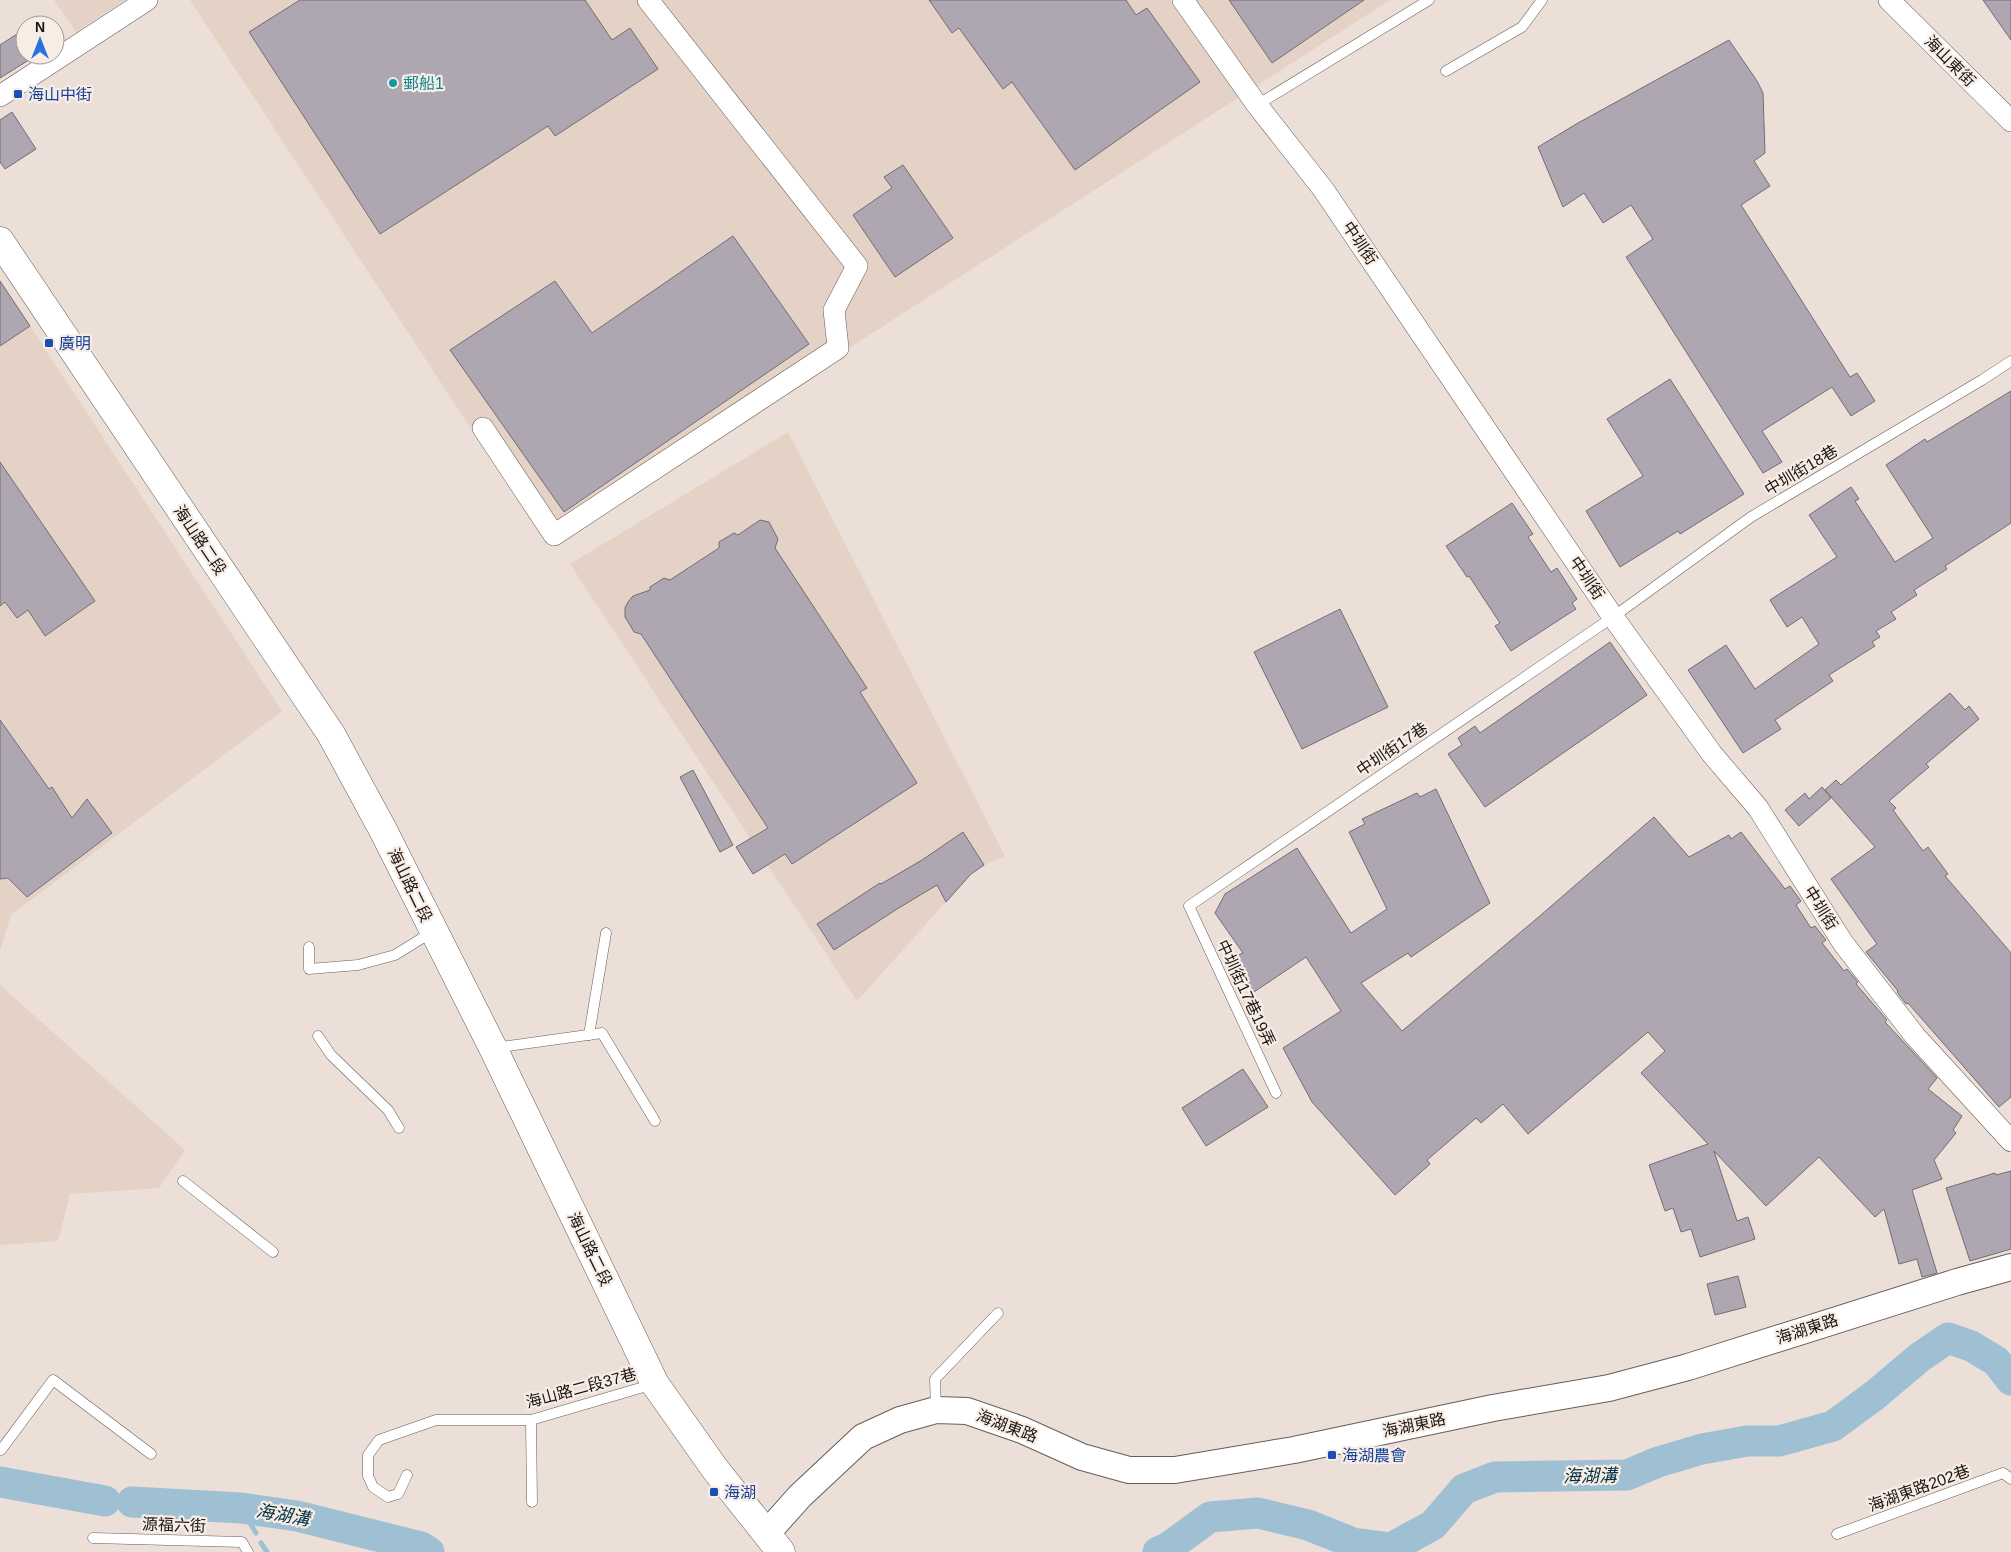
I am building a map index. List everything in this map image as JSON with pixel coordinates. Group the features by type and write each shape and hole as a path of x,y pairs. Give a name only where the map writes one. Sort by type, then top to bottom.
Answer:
{"main road":[{"name":"海山路二段","path":"0,240 331,734 383,830 493,1048 655,1384 715,1468 774,1543"}],"street":[{"path":"0,96 147,0"},
{"path":"483,428 554,535 838,348 834,310 857,266 648,0"},
{"name":"中圳街","path":"1183,0 1256,105 1323,189 1613,617 1712,754 1758,808 1843,943 1915,1036 2011,1140"},
{"name":"海山東街","path":"1889,0 2011,122"},
{"name":"海湖東路","path":"774,1543 800,1496 863,1437 900,1420 936,1410 967,1411 1022,1430 1082,1457 1129,1470 1175,1470 1294,1450 1493,1408 1609,1388 1688,1367 1957,1282 2011,1267"}],"lane":[{"path":"1256,105 1429,0"},
{"path":"1446,71 1522,27 1542,0"},
{"name":"中圳街18巷","path":"1613,617 1751,517 1974,385 2011,361"},
{"name":"中圳街17巷","path":"1189,906 1613,617"},
{"name":"中圳街17巷19弄","path":"1189,906 1276,1093"},
{"path":"309,947 309,969 358,966 394,954 433,931"},
{"path":"588,1035 606,933"},
{"path":"493,1048 602,1033 655,1121"},
{"path":"318,1036 331,1055 388,1110 399,1128"},
{"path":"183,1181 273,1252"},
{"path":"936,1410 935,1379 998,1314"},
{"path":"0,1450 53,1380 151,1454"},
{"name":"海山路二段37巷","path":"407,1475 398,1494 388,1497 372,1487 368,1476 368,1455 379,1440 436,1420 531,1420 655,1384"},
{"path":"531,1420 532,1502"},
{"name":"海湖東路202巷","path":"1837,1534 2003,1473 2011,1479"},
{"name":"源福六街","path":"93,1538 242,1542 248,1552"}],"shaded area":[{"path":"54,0 125,0 76,32"},
{"path":"190,0 1390,0 546,543"},
{"path":"0,280 282,711 11,915 0,951"},
{"path":"788,432 1005,856 977,868 857,1001 570,564"},
{"path":"0,985 185,1150 159,1188 70,1194 58,1241 0,1245"}],"building":[{"name":"郵船1","path":"300,0 585,0 612,40 630,28 658,69 555,136 548,126 380,234 249,32"},
{"path":"929,0 1126,0 1136,15 1147,8 1200,82 1075,170 1012,82 1003,89 959,28 952,33"},
{"path":"1229,0 1364,0 1272,63"},
{"path":"1983,0 2011,0 2011,40"},
{"path":"15,35 15,65 21,65 0,78 0,45"},
{"path":"1729,40 1763,93 1765,153 1754,161 1770,186 1741,205 1850,377 1857,373 1875,401 1851,416 1832,387 1762,431 1782,462 1763,473 1626,257 1653,239 1631,205 1603,223 1584,193 1563,207 1538,147"},
{"path":"12,112 36,149 5,169 0,162 0,120"},
{"path":"903,165 953,238 895,277 853,215 892,188 884,177"},
{"path":"733,236 809,344 564,512 450,350 555,281 592,333"},
{"path":"0,281 30,326 0,346"},
{"path":"1670,379 1744,494 1680,534 1678,531 1620,567 1586,511 1643,476 1607,419"},
{"path":"2011,391 2011,523 1945,566 1947,569 1914,590 1917,595 1891,612 1896,619 1876,631 1880,637 1872,642 1875,646 1829,675 1833,681 1775,720 1781,729 1743,753 1688,670 1726,645 1755,689 1819,644 1802,617 1787,627 1770,600 1837,557 1809,515 1851,487 1859,499 1855,501 1895,562 1933,538 1886,465 1925,439 1927,442"},
{"path":"0,462 95,601 45,636 28,610 17,618 5,602 0,606"},
{"path":"1512,503 1533,534 1528,537 1551,572 1557,568 1577,599 1572,603 1576,609 1511,651 1495,626 1500,623 1469,576 1467,577 1446,546"},
{"path":"760,520 769,522 778,539 775,548 867,688 860,692 917,783 792,864 785,854 753,874 736,847 768,828 641,634 634,632 625,617 625,608 633,596 650,590 650,587 664,578 670,580 719,548 719,542 734,533 738,535"},
{"path":"1340,609 1388,707 1302,749 1254,652"},
{"path":"1610,642 1647,695 1485,807 1448,754 1462,745 1458,738 1475,726 1480,733"},
{"path":"1950,693 1965,710 1969,706 1979,719 1926,764 1929,767 1889,801 1896,808 1893,810 1923,851 1928,847 1948,874 1945,876 2011,953 2011,1097 1999,1107 1908,1003 1906,1004 1898,991 1866,952 1877,944 1831,879 1875,847 1825,790 1836,780 1841,785"},
{"path":"0,720 49,789 52,787 72,818 87,799 112,833 27,897 8,878 0,879"},
{"path":"693,770 733,845 720,852 680,777"},
{"path":"1822,787 1831,798 1799,826 1785,810 1805,793 1809,799"},
{"path":"1436,789 1490,903 1411,957 1408,953 1361,983 1402,1031 1534,921 1654,817 1689,857 1729,835 1731,839 1741,832 1785,889 1790,886 1801,901 1796,905 1811,928 1815,926 1826,940 1822,943 1844,971 1847,969 1858,982 1856,984 1887,1020 1885,1022 1937,1078 1928,1089 1962,1116 1953,1130 1956,1133 1934,1160 1942,1179 1912,1190 1937,1273 1922,1277 1917,1259 1899,1264 1884,1209 1875,1217 1819,1157 1766,1206 1714,1151 1737,1221 1748,1217 1755,1239 1700,1257 1691,1229 1681,1232 1673,1208 1665,1211 1649,1165 1708,1144 1641,1073 1665,1051 1648,1032 1528,1134 1503,1104 1481,1123 1476,1118 1427,1160 1430,1164 1395,1195 1312,1102 1283,1048 1341,1011 1306,957 1254,992 1234,957 1243,953 1215,913 1225,894 1297,848 1351,933 1387,909 1349,832 1365,824 1362,819 1417,793 1420,797"},
{"path":"963,832 984,865 971,874 946,902 937,885 834,950 817,924 880,883 922,860"},
{"path":"1243,1069 1268,1107 1206,1146 1182,1108"},
{"path":"2011,1171 2011,1249 1970,1261 1946,1188 1995,1173 1996,1175"},
{"path":"1738,1276 1746,1307 1715,1315 1707,1284"}],"waterway":[{"name":"海湖溝","path":"1158,1552 1169,1547 1210,1517 1258,1513 1308,1525 1353,1543 1391,1548 1433,1525 1464,1489 1495,1477 1627,1475 1658,1462 1702,1449 1747,1441 1779,1441 1833,1426 1875,1395 1920,1357 1948,1338 1971,1346 1996,1361 2011,1380"},
{"name":"海湖溝","path":"0,1482 105,1501"},
{"name":"海湖溝","path":"132,1502 241,1508 297,1516 421,1547 429,1552"},
{"path":"241,1508 256,1533"},
{"path":"261,1543 267,1552"}],"place":[{"name":"郵船1","path":"393,83"},
{"name":"海山中街","path":"18,94"},
{"name":"廣明","path":"49,343"},
{"name":"海湖農會","path":"1332,1455"},
{"name":"海湖","path":"714,1492"}]}
